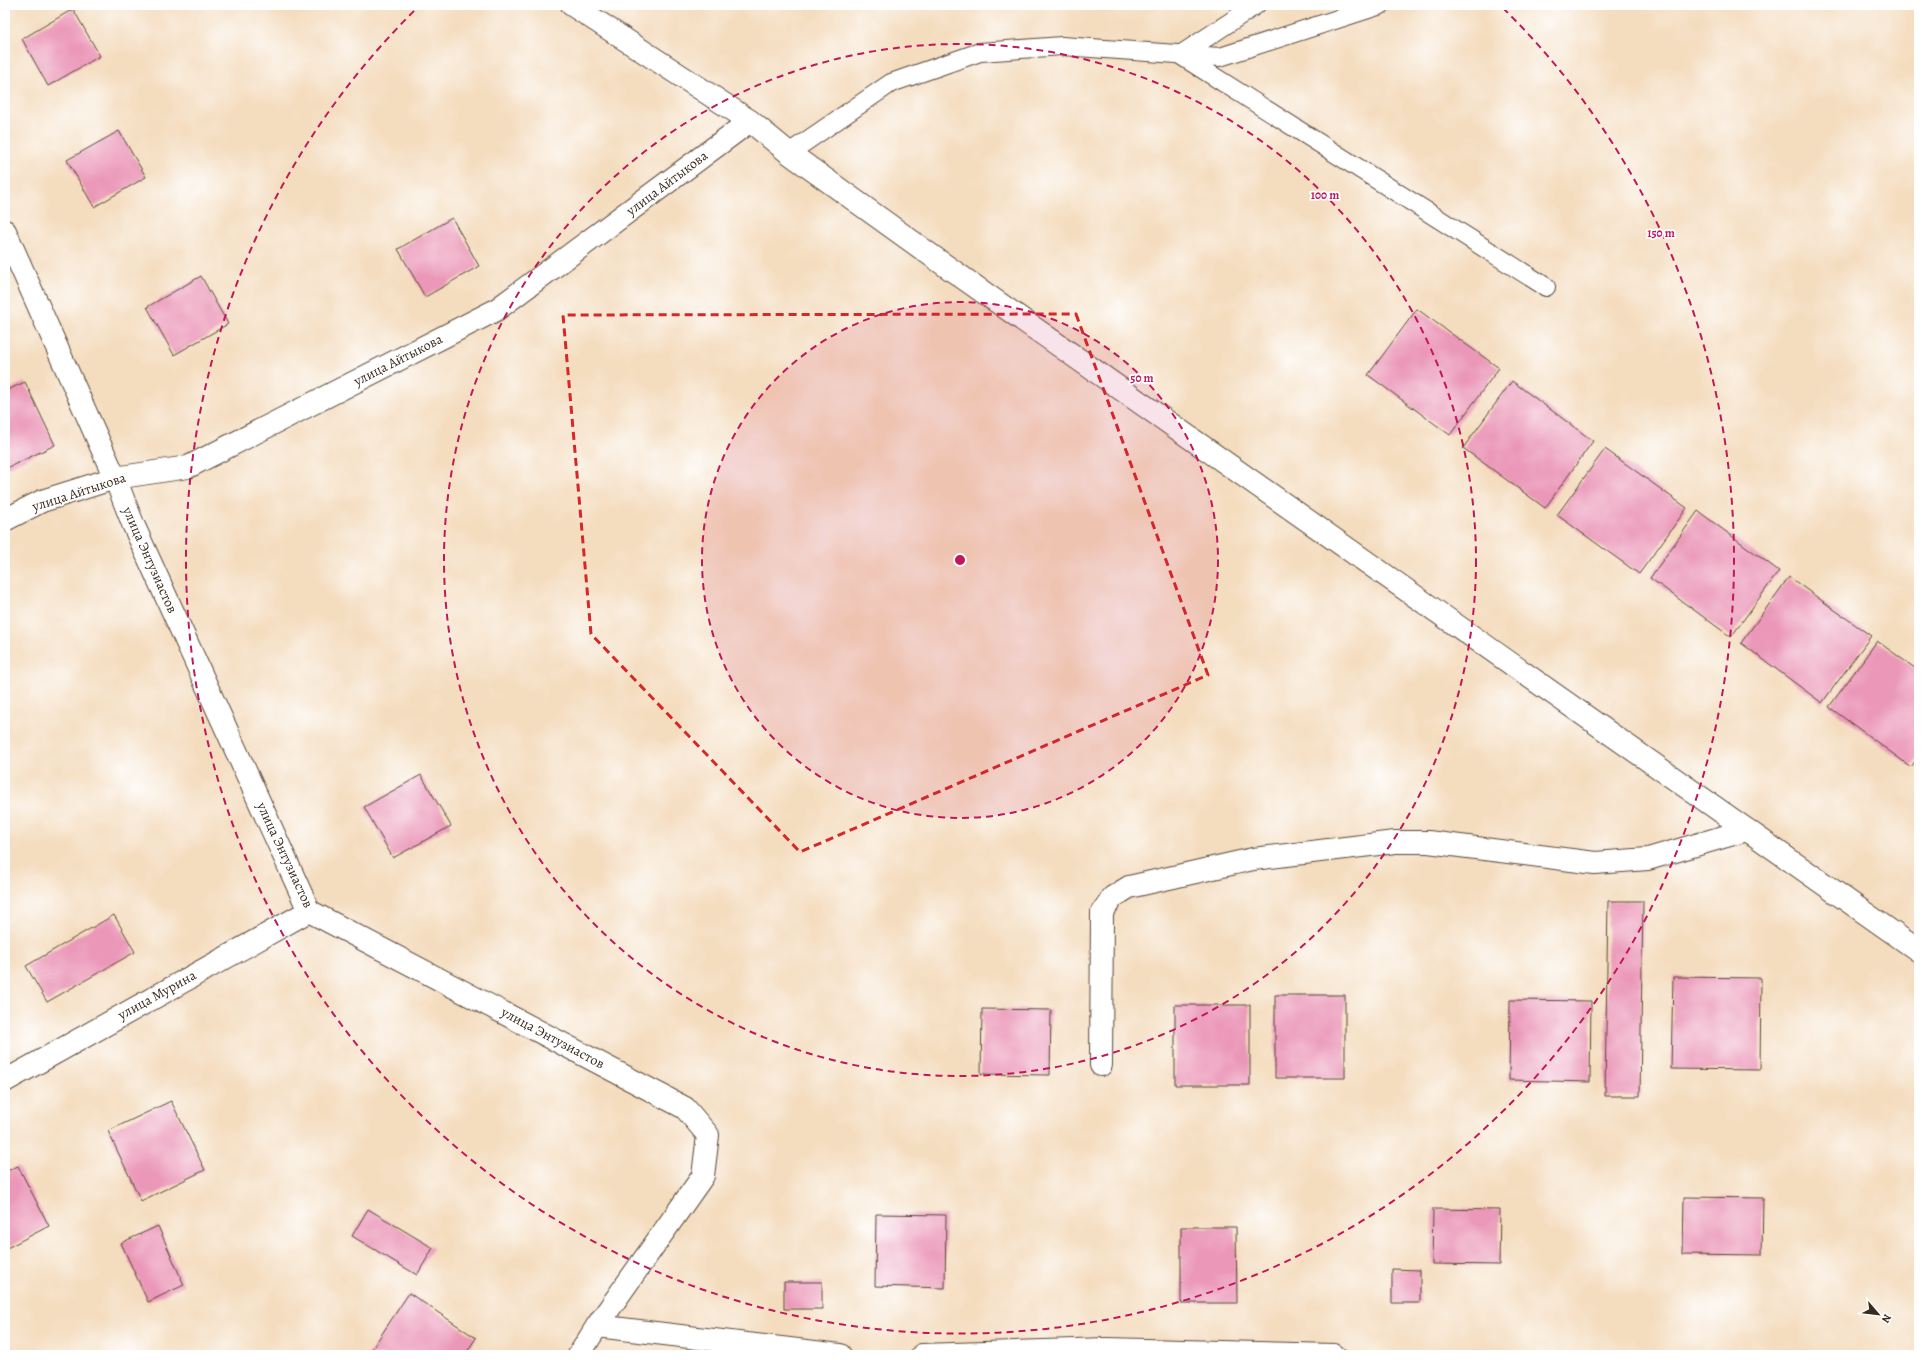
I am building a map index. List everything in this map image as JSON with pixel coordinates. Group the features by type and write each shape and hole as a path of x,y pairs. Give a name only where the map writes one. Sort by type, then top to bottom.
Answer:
{"street":[{"path":"572,5 750,121 788,153 958,275 1919,952"},
{"name":"улица Айтыкова","path":"5,520 42,501 115,478 188,467 496,310 750,121"},
{"name":"улица Энтузиастов","path":"5,231 115,478 133,524 309,911 685,1108 708,1135 702,1176 597,1326 579,1355"},
{"path":"1101,1065 1102,912 1113,897 1129,887 1253,860 1395,842 1428,842 1595,863 1648,859 1747,830"},
{"name":"улица Мурина","path":"5,1081 309,911"},
{"path":"597,1326 840,1355"},
{"path":"922,1355 1107,1349 1334,1355"}],"lane":[{"path":"1180,55 1256,5"},
{"path":"788,153 890,83 980,52 1062,46 1220,57 1381,5"},
{"path":"1180,55 1546,287"}],"highlighted area":[{"path":"1076,314 1208,675 800,852 591,634 563,315"}],"building":[{"path":"73,9 100,56 48,86 22,39"},
{"path":"119,131 146,177 94,207 67,160"},
{"path":"452,218 479,266 425,297 398,249"},
{"path":"201,276 228,324 174,355 147,307"},
{"path":"1417,309 1499,368 1450,435 1368,375"},
{"path":"1512,381 1593,441 1545,508 1463,448"},
{"path":"25,382 55,445 5,469 5,391"},
{"path":"1605,449 1687,508 1639,574 1557,515"},
{"path":"1698,511 1779,571 1731,637 1650,578"},
{"path":"1789,577 1871,636 1822,703 1741,643"},
{"path":"1877,641 1919,671 1919,756 1911,767 1829,707"},
{"path":"421,775 451,826 393,858 364,807"},
{"path":"1608,901 1643,901 1640,1096 1605,1096"},
{"path":"114,915 135,952 47,1002 26,966"},
{"path":"1673,977 1761,978 1760,1070 1671,1069"},
{"path":"1275,995 1345,995 1345,1078 1275,1078"},
{"path":"1510,1000 1591,1001 1590,1082 1509,1080"},
{"path":"1175,1005 1250,1005 1250,1085 1175,1085"},
{"path":"982,1009 1051,1010 1050,1075 981,1074"},
{"path":"171,1101 205,1170 141,1201 108,1131"},
{"path":"18,1166 49,1226 5,1249 5,1172"},
{"path":"1684,1197 1763,1198 1762,1255 1683,1254"},
{"path":"368,1209 433,1248 417,1275 352,1236"},
{"path":"1433,1209 1500,1210 1499,1265 1432,1264"},
{"path":"876,1214 946,1215 945,1288 875,1286"},
{"path":"158,1226 184,1285 148,1302 121,1243"},
{"path":"1181,1227 1236,1227 1237,1303 1181,1303"},
{"path":"1392,1269 1420,1270 1420,1303 1392,1303"},
{"path":"784,1282 822,1282 822,1309 784,1309"},
{"path":"409,1293 476,1338 465,1355 368,1355"}]}
